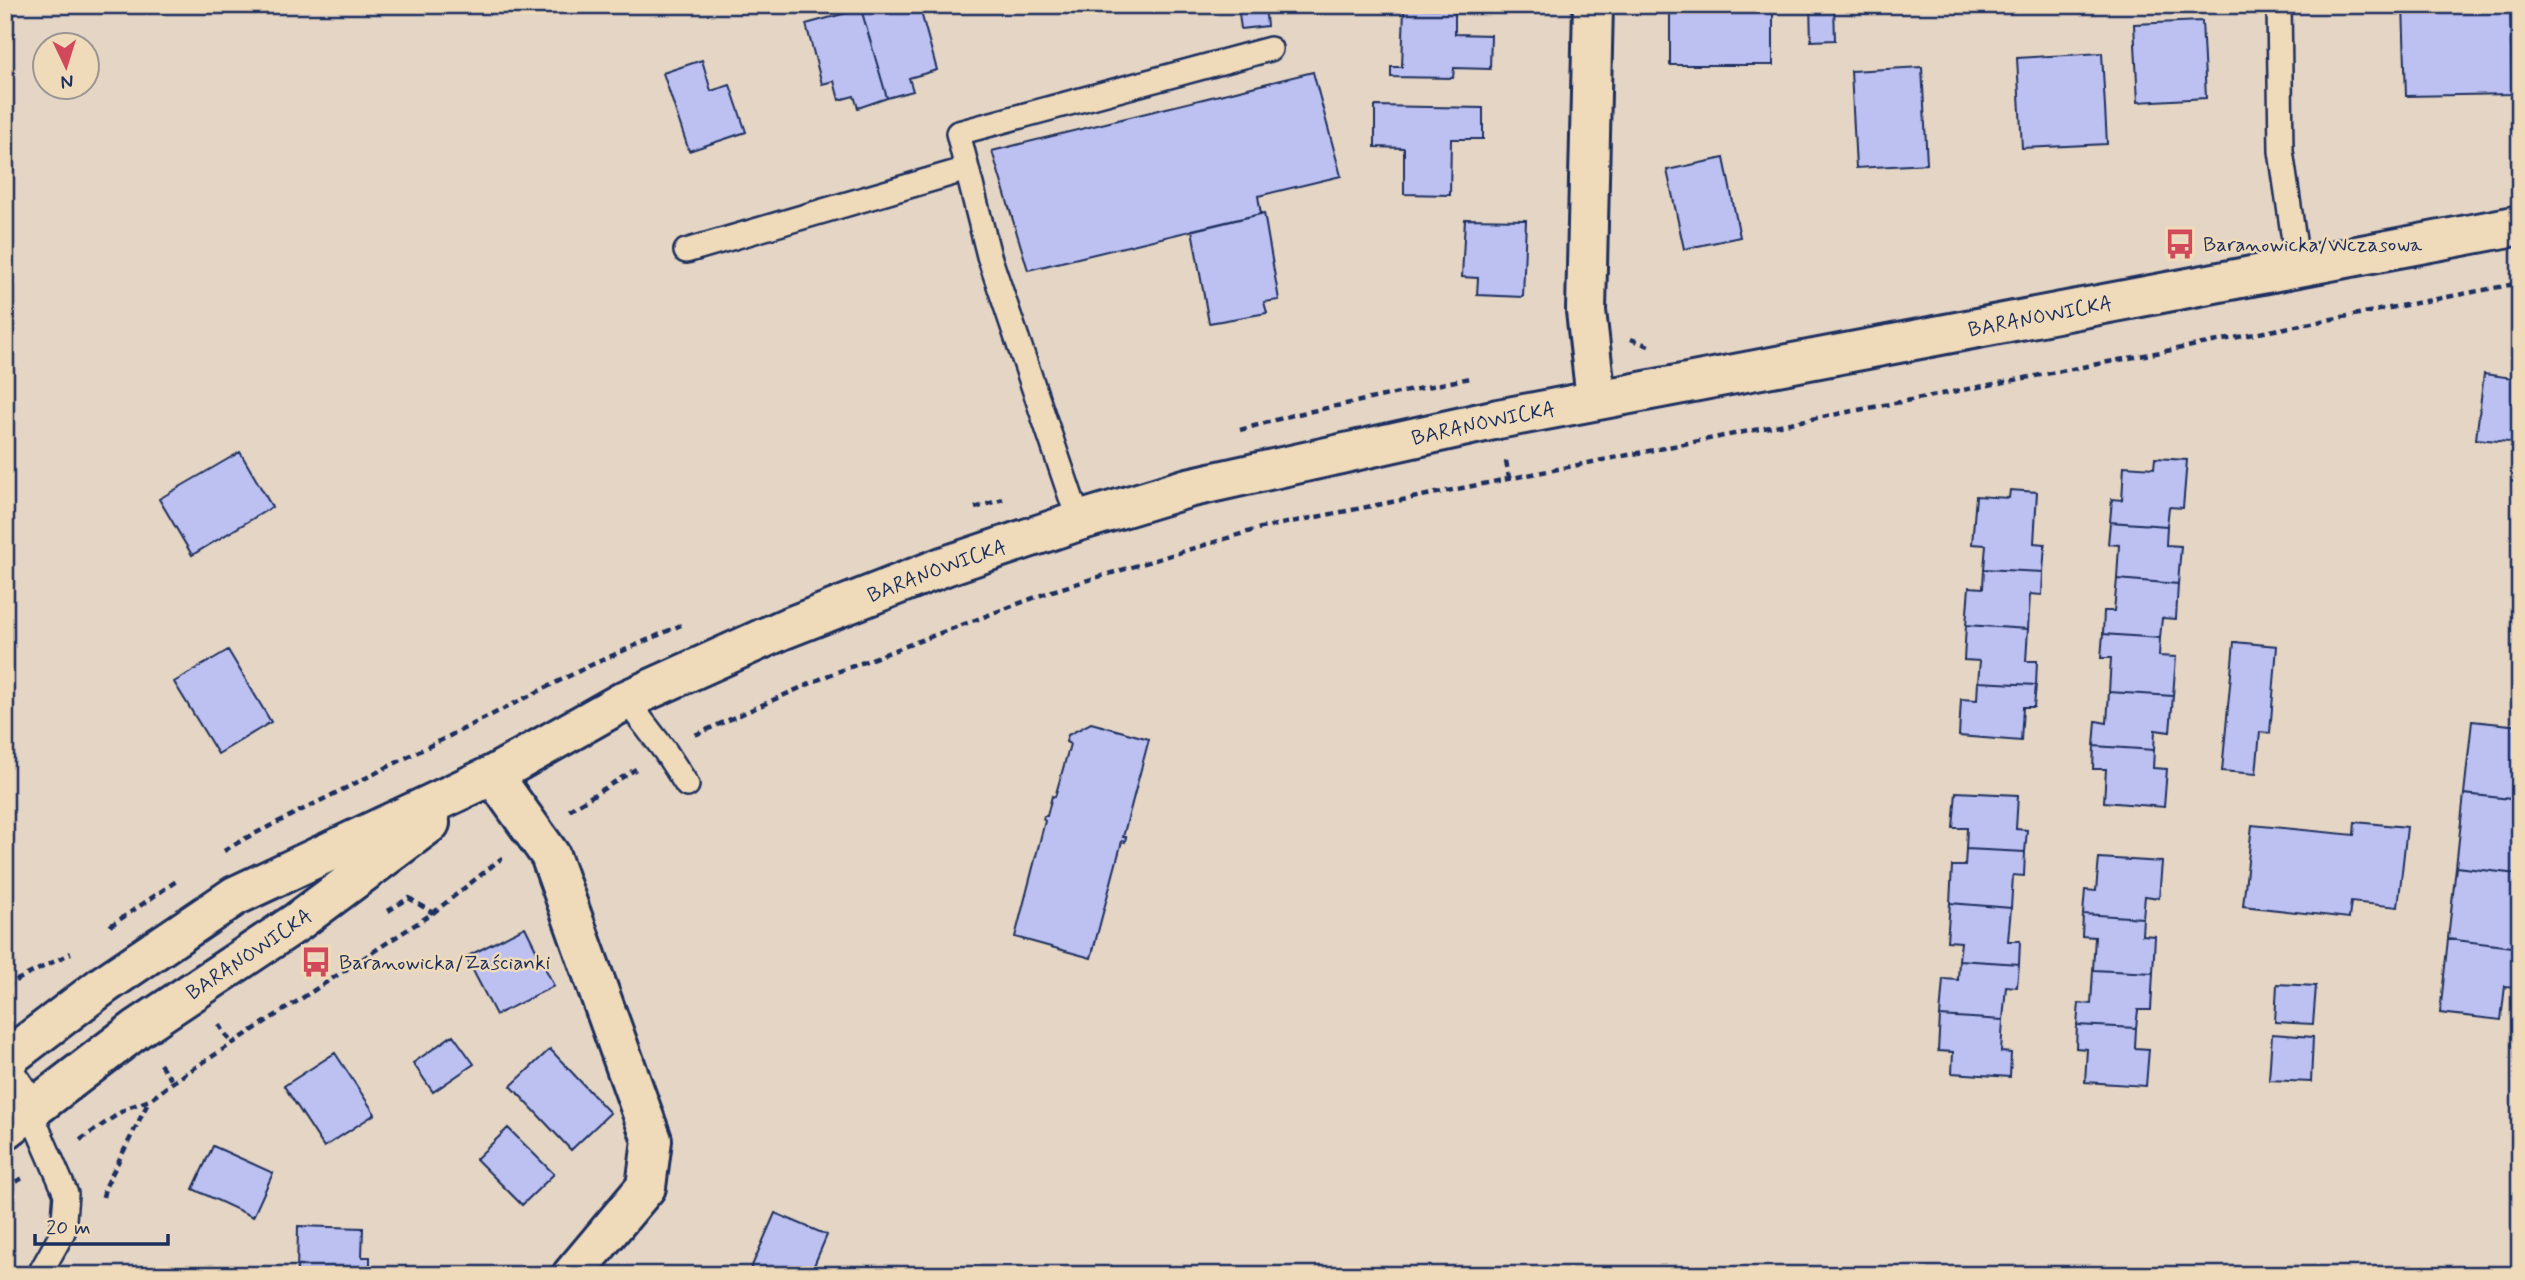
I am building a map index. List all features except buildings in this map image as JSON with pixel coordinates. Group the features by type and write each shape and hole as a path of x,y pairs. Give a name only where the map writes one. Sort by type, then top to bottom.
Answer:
{"street":[{"path":"1593,5 1586,311 1596,399"},
{"name":"BARANOWICKA","path":"5,1060 106,985 235,896 493,775 626,700 784,629 945,566 1079,521 1188,488 1498,419 2520,225"},
{"path":"493,775 550,855 652,1140 646,1187 572,1275"},
{"name":"BARANOWICKA","path":"18,1121 137,1030 297,922 493,775"},
{"path":"5,1074 18,1121"}],"lane":[{"path":"2278,5 2281,151 2298,268"},
{"path":"1079,521 989,256 958,133 1270,50"},
{"path":"686,251 967,169"},
{"path":"626,700 687,785"},
{"path":"18,1121 66,1194 63,1232 39,1275"}],"path":[{"path":"2508,189 2520,173"},
{"path":"101,1205 105,1188 150,1100 173,1082 433,913 534,832 665,751 717,723 829,675 1052,592 1261,528 1722,436 2520,283"},
{"path":"1629,338 1651,347"}],"place":[{"name":"Baranowicka/Wczasowa","path":"2180,244"},
{"name":"Baranowicka/Zaścianki","path":"316,962"}]}
